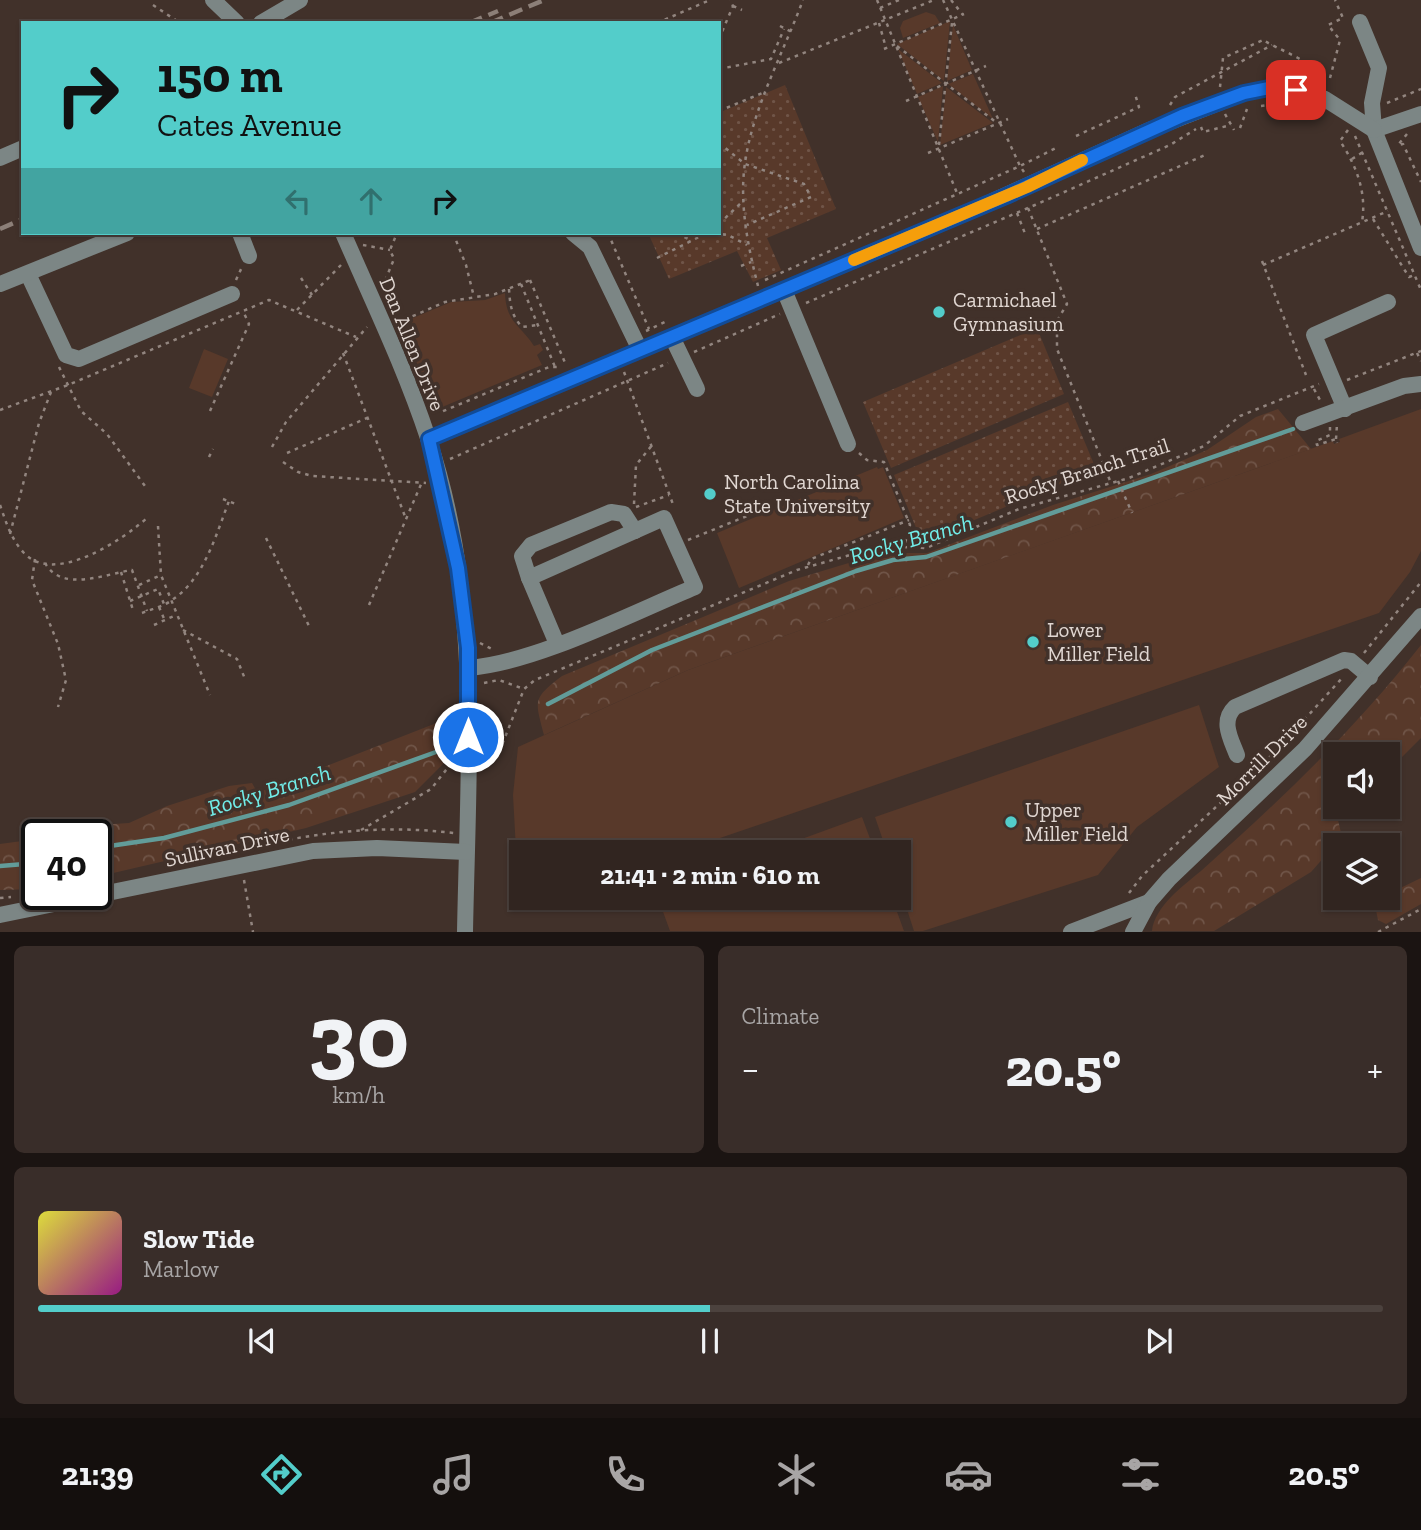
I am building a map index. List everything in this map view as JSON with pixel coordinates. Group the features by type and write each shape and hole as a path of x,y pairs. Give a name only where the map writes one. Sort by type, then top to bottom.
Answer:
{"street":[{"path":"213,0 235,21"},
{"path":"264,21 300,0"},
{"path":"1360,22 1378,68 1371,103 1374,130 1421,248"},
{"path":"429,439 636,343 671,337 1027,187 1147,131 1244,93 1269,88 1296,90 1325,99 1374,130"},
{"path":"1374,130 1421,114"},
{"path":"0,158 21,149"},
{"path":"0,284 122,235"},
{"path":"241,235 249,256"},
{"name":"Dan Allen Drive","path":"344,235 429,439 458,568 468,648 465,932"},
{"path":"575,235 590,247 636,343"},
{"path":"28,274 66,355 79,359 232,293"},
{"path":"784,290 848,444"},
{"path":"1345,409 1314,335 1388,302"},
{"path":"671,337 697,388"},
{"path":"1303,423 1404,386 1421,384"},
{"path":"557,644 528,578 522,556 531,545 611,512 624,514 635,531"},
{"path":"468,668 508,662 695,587 664,518 528,578"},
{"name":"Morrill Drive","path":"1133,932 1149,902 1271,783 1370,677 1421,616"},
{"path":"1237,755 1226,724 1228,714 1235,707 1344,660 1355,664 1370,677"},
{"name":"Sullivan Drive","path":"0,915 313,851 377,848 466,852"},
{"path":"1084,930 1149,902"}],"path":[{"path":"662,21 710,0"},
{"path":"730,0 733,6 742,10"},
{"path":"759,289 747,245 745,164 767,92 803,0"},
{"path":"877,0 957,193"},
{"path":"880,8 899,0"},
{"path":"779,64 934,0"},
{"path":"943,0 998,124 1025,174"},
{"path":"879,23 885,49 963,15 951,0"},
{"path":"1330,78 1340,40 1328,25 1343,18 1335,0"},
{"path":"153,5 177,21"},
{"path":"721,34 733,6"},
{"path":"939,148 952,19"},
{"path":"780,26 792,32"},
{"path":"721,69 771,59 784,29"},
{"path":"1222,83 1223,58 1263,40 1309,64 1316,72"},
{"path":"895,44 998,124"},
{"path":"1167,111 1175,97 1272,45"},
{"path":"906,101 986,66"},
{"path":"1380,105 1421,89"},
{"path":"721,110 767,92"},
{"path":"1076,136 1139,107 1135,94"},
{"path":"1398,99 1402,106"},
{"path":"1234,130 1225,114 1281,104"},
{"path":"1240,128 1247,109"},
{"path":"928,153 1008,119"},
{"path":"799,305 1017,215 1170,145 1201,127 1203,132 1231,125"},
{"path":"1344,128 1350,127"},
{"path":"1350,127 1421,290"},
{"path":"1350,127 1339,141 1352,159 1361,183 1363,222"},
{"path":"1412,128 1398,145 1403,144 1421,182"},
{"path":"721,145 745,164 804,184 811,197 747,225"},
{"path":"757,284 1058,147"},
{"path":"1352,159 1363,152"},
{"path":"1037,229 1205,155"},
{"path":"721,222 744,200"},
{"path":"1028,208 1067,304 1057,321 1057,349 1111,483"},
{"path":"1306,375 1262,263 1388,211"},
{"path":"1017,215 1026,236"},
{"path":"1373,218 1409,277 1414,275"},
{"path":"721,234 747,245"},
{"path":"382,288 394,259 390,250 396,235"},
{"path":"454,235 466,265 474,297"},
{"path":"609,235 649,329"},
{"path":"681,235 690,240"},
{"path":"657,258 702,235"},
{"path":"363,245 390,250"},
{"path":"232,293 249,256"},
{"path":"741,266 751,262"},
{"path":"297,310 343,263"},
{"path":"301,278 312,295"},
{"path":"397,323 445,302 509,289 532,280 566,365"},
{"path":"521,284 555,367"},
{"path":"509,289 511,310 516,320 522,327 538,325"},
{"path":"0,410 269,300 356,337"},
{"path":"211,411 249,324 243,310"},
{"path":"448,460 784,312"},
{"path":"636,343 649,329 673,319"},
{"path":"272,447 286,422 366,327"},
{"path":"1419,352 1421,361"},
{"name":"Rocky Branch Trail","path":"524,689 535,680 807,567 882,546 926,548 1019,509 1119,483 1205,446 1240,416 1312,385 1335,383 1419,352"},
{"path":"343,353 406,519"},
{"path":"431,410 442,412 577,360"},
{"path":"626,365 622,367 677,512"},
{"path":"1314,389 1322,407"},
{"path":"10,534 39,423 52,390"},
{"path":"81,411 107,434 145,486"},
{"path":"287,453 367,418"},
{"path":"1328,419 1330,435 1316,441 1317,445 1337,441 1336,432"},
{"path":"653,444 636,465 637,493 632,508 669,495"},
{"path":"848,444 867,460 884,462 909,520 904,547"},
{"path":"209,457 213,449"},
{"path":"283,462 312,476 424,482 369,605"},
{"path":"1119,483 1132,513"},
{"path":"223,499 238,505"},
{"path":"45,563 60,578 70,581 132,570 144,612 172,601 192,581 209,552 229,501"},
{"path":"0,505 10,534 26,555 45,563 66,563 94,554 117,542 148,517"},
{"path":"685,539 747,516"},
{"path":"807,567 811,559 909,520"},
{"path":"158,526 161,575 210,695"},
{"path":"266,538 310,628"},
{"path":"35,559 32,580 58,644 66,680 58,707"},
{"path":"121,572 134,610"},
{"path":"137,586 161,575"},
{"path":"146,582 150,592"},
{"path":"1127,896 1142,876 1276,751 1355,664 1421,582"},
{"path":"130,601 158,589 164,604"},
{"path":"159,606 165,621"},
{"path":"154,625 177,615"},
{"path":"183,630 237,659 245,679"},
{"path":"482,758 493,757 500,750 524,689 499,680 484,683"},
{"path":"454,833 360,830 431,789 456,757"},
{"path":"243,876 253,932"},
{"path":"1378,932 1421,909"}],"green space":[{"path":"926,12 935,15 940,23 903,38 900,28 903,21"},
{"path":"950,21 944,81 897,44"},
{"path":"953,25 972,70 947,81"},
{"path":"898,49 942,83 917,94"},
{"path":"973,74 993,119 948,84"},
{"path":"785,85 836,209 767,238 781,270 753,282 737,251 669,279 649,235 721,235 723,111"},
{"path":"943,86 938,142 918,97"},
{"path":"946,87 993,123 940,145"},
{"path":"505,293 508,311 515,323 534,346 540,344 543,350 537,355 542,365 440,408 434,407 401,323 451,302 485,300"},
{"path":"1037,328 1064,394 891,468 863,402"},
{"path":"204,349 228,359 212,397 189,388"},
{"path":"1068,402 1096,469 922,542 894,475"},
{"path":"1278,409 1311,449 688,670 544,735 538,701 545,690 562,676 789,581 882,553 927,553 1053,505 1151,474 1207,450 1256,417"},
{"name":"Lower Miller Field","path":"1421,409 1421,551 1410,572 1379,613 714,840 515,840 513,795 518,747 688,670 1333,441 1334,444 1340,442 1339,439"},
{"path":"877,467 883,467 904,518 739,588 717,533"},
{"path":"1421,645 1421,738 1400,759 1400,742 1336,742 1370,705"},
{"name":"Upper Miller Field","path":"1199,705 1219,767 1137,827 1098,875 923,931 914,931 907,910 911,910 911,840 883,840 875,817"},
{"path":"450,711 448,759 415,792 306,828 112,873 112,824 129,823 167,806 229,786 252,783 257,792 265,790 434,724"},
{"path":"1323,755 1323,819 1339,819 1341,833 1323,833 1323,858 1311,872 1214,931 1152,931 1158,913 1171,897 1260,818"},
{"path":"862,817 871,840 799,840"},
{"path":"21,841 21,889 0,890 0,844"},
{"path":"1421,878 1421,904 1386,924 1378,920 1376,910 1400,910 1400,888"},
{"path":"662,910 896,910 904,931 670,931"}],"waterway":[{"name":"Rocky Branch","path":"548,704 652,650 856,571 893,560 926,557 1293,429"},
{"name":"Rocky Branch","path":"112,846 164,838 289,805 447,748"},
{"name":"Rocky Branch","path":"0,866 21,864"}],"railway":[{"path":"495,21 544,0"},
{"path":"474,21 498,11"},
{"path":"0,229 21,220"}],"slow traffic":[{"path":"854,260 1027,187 1082,160"}],"place":[{"name":"Carmichael Gymnasium","path":"939,312"},
{"name":"North Carolina State University","path":"710,494"},
{"name":"Lower Miller Field","path":"1033,642"},
{"name":"Upper Miller Field","path":"1011,822"}],"route":[{"path":"468,737 468,648 458,568 429,439 1027,187 1182,116 1244,93 1269,88 1296,90"}]}
